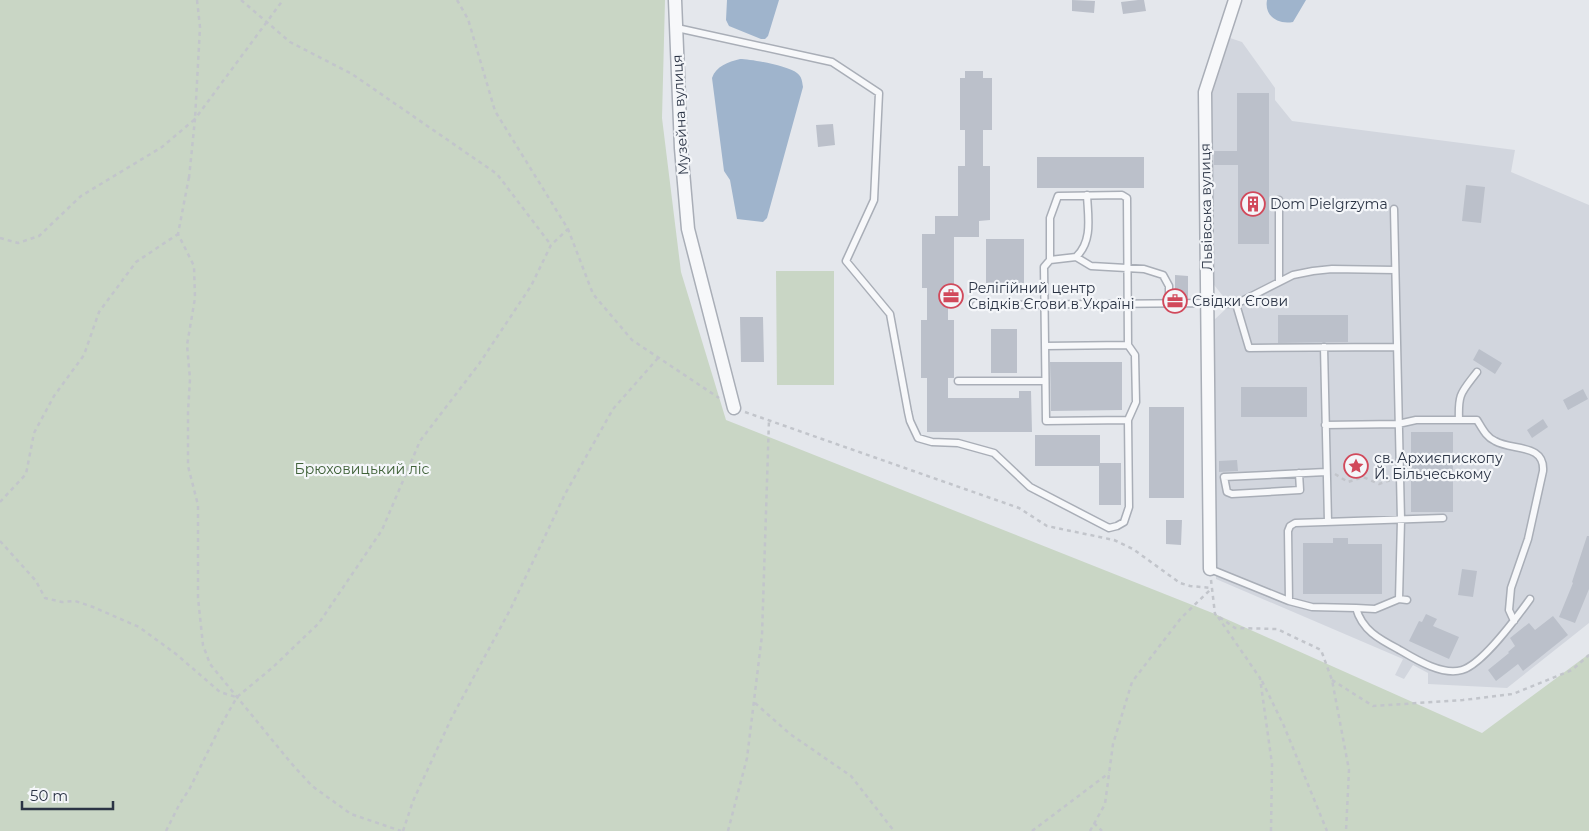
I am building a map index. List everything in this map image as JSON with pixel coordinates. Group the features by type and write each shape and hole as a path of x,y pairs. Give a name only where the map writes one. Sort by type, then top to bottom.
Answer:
{"street":[{"name":"Музейна вулиця","path":"675,0 680,148 688,229 734,408"},
{"name":"Львівська вулиця","path":"1210,569 1205,92 1235,0"}],"lane":[{"path":"676,28 832,62 879,93 874,200 846,260 890,314 910,421 918,438 932,442 958,443 994,453 1030,487 1109,528 1124,522 1129,507 1128,420 1136,402 1136,355 1128,345 1127,198 1122,195 1058,196 1050,218 1050,260 1044,267 1044,304 1046,421 1128,420"},
{"path":"1076,257 1083,250 1088,238 1087,195"},
{"path":"1278,200 1279,282"},
{"path":"1394,209 1401,520 1399,599"},
{"path":"1050,260 1076,257 1092,266 1144,269 1162,275 1169,286 1169,303"},
{"path":"976,305 1236,304 1293,275 1332,269 1395,270"},
{"path":"1236,304 1249,348 1397,347"},
{"path":"1045,346 1128,345"},
{"path":"1324,347 1328,522"},
{"path":"1459,420 1458,400 1477,372"},
{"path":"958,381 1045,381"},
{"path":"1325,425 1398,424 1416,420 1477,420 1482,430 1492,440 1507,447 1532,450 1540,456 1543,471 1528,539 1511,588 1508,610 1514,621"},
{"path":"1209,478 1326,472"},
{"path":"1224,477 1225,489 1232,494 1300,490 1299,473"},
{"path":"1289,601 1288,531 1295,523 1443,518"},
{"path":"1210,569 1289,601 1312,608 1375,609 1399,599 1407,600"},
{"path":"1356,608 1358,617 1374,636 1426,665 1449,670 1462,670 1474,664 1514,621 1530,599"}],"path":[{"path":"197,0 200,27 195,119 189,177 178,234 194,266 194,298 188,346 190,379 188,466 198,505 198,598 203,645 210,664 312,786 351,814 402,831 413,801 452,717 510,610 565,494 613,409 658,358"},
{"path":"241,0 290,42 352,74 497,174 551,245"},
{"path":"0,238 18,243 39,236 81,196 162,147 195,119 283,0"},
{"path":"457,0 468,19 496,111 568,230 593,294 632,340 734,408 1019,508 1048,526 1114,540 1133,549 1180,583 1212,588"},
{"path":"166,831 237,697 272,668 319,624 382,530 420,441 479,364 531,286 551,245 568,230"},
{"path":"0,502 26,474 34,433 54,396 84,355 99,312 136,262 178,234"},
{"path":"728,831 747,758 762,635 769,420"},
{"path":"1326,472 1333,473 1348,482 1363,477 1379,484 1400,479"},
{"path":"0,541 36,581 45,598 62,602 75,601 94,607 139,627 176,654 220,692 237,697"},
{"path":"1210,569 1216,614 1260,678 1284,726 1327,831"},
{"path":"1090,831 1105,804 1113,744 1132,682 1181,618 1212,588"},
{"path":"1216,614 1234,628 1277,629 1321,650 1332,680 1349,770 1346,831"},
{"path":"1332,680 1373,706 1463,700 1513,694 1572,670 1589,655"},
{"path":"1260,678 1272,764 1271,831"},
{"path":"754,702 790,734 851,776 894,831"},
{"path":"1032,831 1109,773"},
{"path":"1094,823 1102,831"}],"shaded area":[{"path":"1227,37 1242,42 1275,88 1275,100 1292,121 1515,150 1511,172 1589,205 1589,623 1507,688 1428,684 1428,673 1413,665 1404,679 1395,675 1403,659 1216,579 1213,321 1230,305 1211,281 1211,92"}],"green space":[{"name":"Брюховицький ліс","path":"0,0 665,0 662,118 681,272 726,420 1215,614 1482,733 1589,654 1589,831 0,831"},
{"path":"776,271 834,271 834,385 777,385"}],"water":[{"path":"727,0 779,0 768,36 765,39 761,39 729,26 726,20"},
{"path":"1267,0 1306,0 1293,22 1287,23 1277,21 1270,15"},
{"path":"740,59 769,63 786,68 797,73 802,79 803,87 767,218 763,222 737,219 730,180 724,171 712,78 716,70 727,63"}],"building":[{"path":"1072,0 1095,1 1094,13 1072,11"},
{"path":"1144,0 1146,11 1123,14 1121,2"},
{"path":"965,71 983,71 983,78 992,78 992,130 983,130 983,166 990,166 990,220 979,221 979,237 954,237 954,288 948,288 948,320 954,320 954,378 948,378 948,398 1019,398 1019,391 1031,391 1032,432 927,432 927,378 921,378 921,320 927,320 927,288 922,288 922,234 935,234 935,216 958,216 958,166 965,166 965,130 960,130 960,78 965,78"},
{"name":"Dom Pielgrzyma","path":"1237,93 1269,93 1269,244 1238,244 1238,165 1214,165 1214,151 1237,151"},
{"path":"833,124 835,145 818,147 816,125"},
{"path":"1037,157 1144,157 1144,188 1037,188"},
{"path":"1466,185 1485,187 1481,223 1462,221"},
{"path":"986,239 1024,239 1024,283 986,283"},
{"path":"1175,275 1188,276 1188,298 1175,298"},
{"path":"1278,315 1348,315 1348,342 1278,343"},
{"path":"740,317 763,317 764,362 741,362"},
{"path":"991,329 1017,329 1017,373 991,373"},
{"path":"1479,349 1502,363 1495,374 1473,360"},
{"path":"1050,362 1122,362 1122,410 1051,411"},
{"path":"1241,387 1307,387 1307,417 1241,417"},
{"path":"1583,389 1588,399 1568,410 1563,400"},
{"path":"1149,407 1184,407 1184,498 1149,498"},
{"path":"1543,419 1548,427 1532,438 1527,430"},
{"path":"1411,432 1453,432 1453,512 1411,512"},
{"path":"1035,435 1100,435 1100,463 1121,463 1121,505 1099,505 1099,466 1035,466"},
{"path":"1237,460 1238,471 1219,472 1219,461"},
{"path":"1166,520 1182,520 1181,545 1166,544"},
{"path":"1587,536 1589,536 1589,589 1575,623 1559,617 1573,583"},
{"path":"1333,538 1348,538 1348,544 1382,544 1382,594 1303,594 1303,543 1333,543"},
{"path":"1462,569 1477,571 1473,597 1458,595"},
{"path":"1426,614 1437,619 1433,626 1459,637 1449,659 1409,641 1419,621 1422,622"},
{"path":"1553,616 1568,635 1523,671 1518,664 1496,681 1488,670 1515,646 1510,638 1529,623 1535,630"}],"place":[{"name":"Dom Pielgrzyma","path":"1253,204"},
{"name":"Релігійний центр Свідків Єгови в Україні","path":"951,296"},
{"name":"Свідки Єгови","path":"1175,301"},
{"name":"св. Архиєпископу Й. Більчеському","path":"1356,466"}]}
